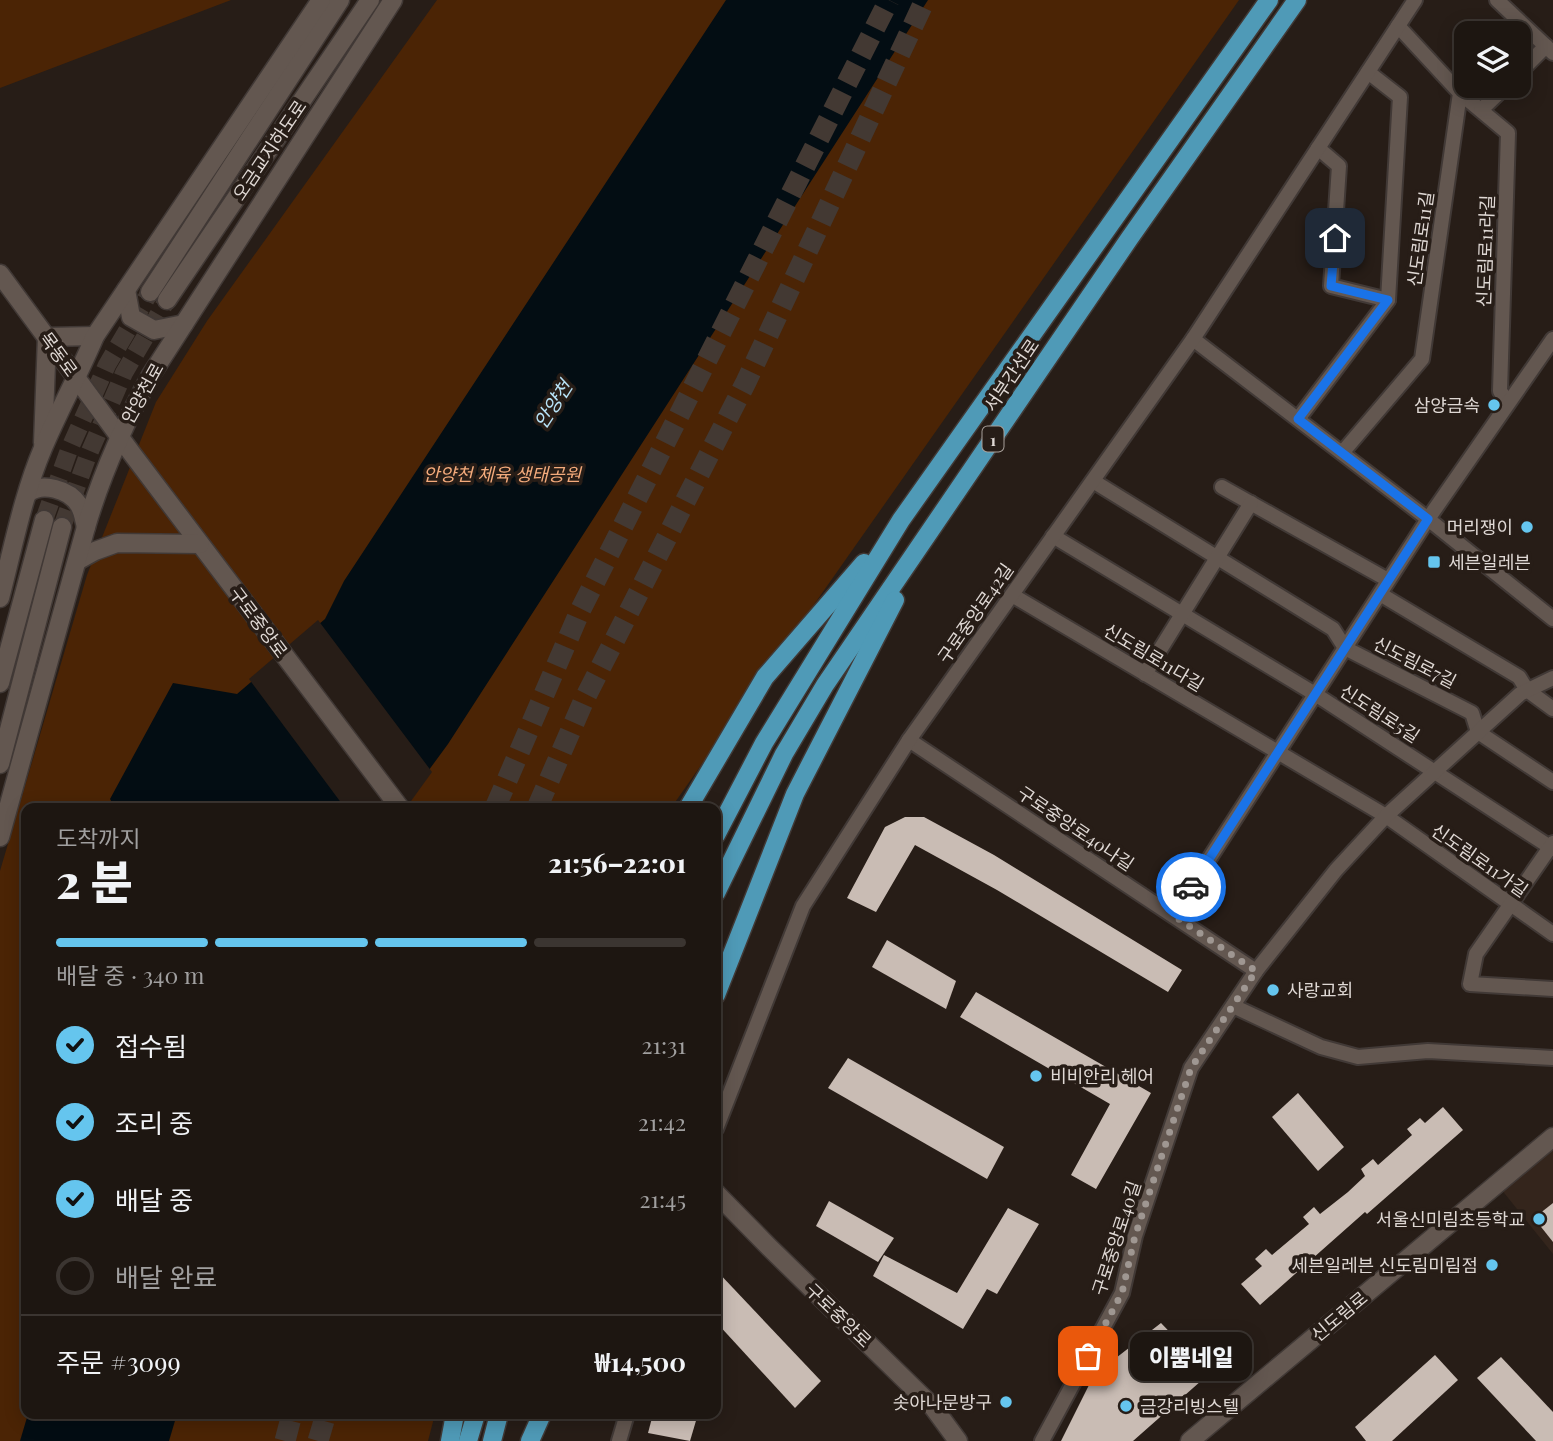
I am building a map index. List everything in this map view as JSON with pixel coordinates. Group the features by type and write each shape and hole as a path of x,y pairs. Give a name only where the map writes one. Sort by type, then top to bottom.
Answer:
{"main road":[{"path":"0,598 27,493 43,449 95,336 321,0"},
{"name":"오금교지하도로","path":"150,292 340,0"},
{"name":"오금교지하도로","path":"167,300 370,0"},
{"name":"안양천로","path":"0,837 86,527 100,480 119,434 151,374 393,0"},
{"name":"서부간선로","path":"721,825 764,743 901,520 1269,0"},
{"name":"서부간선로","path":"721,883 784,754 825,685 1143,219 1297,0"},
{"name":"목동로","path":"0,274 119,434"},
{"path":"126,290 131,317 154,330 184,324"},
{"path":"43,449 47,337 95,336"},
{"name":"구로중앙로","path":"119,434 396,803"},
{"path":"27,493 42,486 70,497 81,507 86,527"},
{"path":"0,683 44,520"},
{"path":"691,803 765,677 901,520"},
{"path":"0,764 62,527"},
{"path":"721,982 795,794 930,531"},
{"path":"77,561 117,543 201,544"},
{"name":"신도림로","path":"1190,1441 1553,1136"},
{"name":"구로중앙로","path":"721,1198 933,1407 958,1441"},
{"path":"450,1441 454,1419"},
{"path":"468,1441 475,1419"},
{"path":"492,1441 498,1419"},
{"path":"530,1441 540,1419"}],"street":[{"name":"구로중앙로42길","path":"721,1116 803,906 909,740 1194,339 1415,0"},
{"path":"1497,0 1549,49 1531,63"},
{"path":"1398,26 1454,87"},
{"name":"신도림로11길","path":"1298,419 1388,300 1400,97 1368,72"},
{"name":"신도림로11길","path":"1342,453 1422,359 1459,98"},
{"name":"신도림로11라길","path":"1466,98 1508,133 1500,391 1508,403"},
{"path":"1481,110 1494,98"},
{"path":"1318,148 1339,166 1331,286 1388,300"},
{"path":"1194,339 1553,619"},
{"path":"1173,915 1428,519 1553,339"},
{"name":"신도림로7길","path":"1093,481 1333,629 1345,648 1472,713 1478,732 1553,782"},
{"path":"1222,487 1388,580"},
{"path":"1145,674 1251,503"},
{"name":"신도림로5길","path":"1053,536 1315,694 1552,846"},
{"path":"1380,594 1519,677 1527,690 1553,709"},
{"name":"신도림로11다길","path":"1012,595 1386,816"},
{"path":"1256,971 1336,870 1386,816 1520,694 1553,678"},
{"name":"구로중앙로40나길","path":"909,740 1256,971"},
{"name":"신도림로11가길","path":"1386,816 1553,933"},
{"path":"1552,846 1476,954 1470,984 1553,989"},
{"name":"구로중앙로40길","path":"1042,1441 1122,1293 1135,1236 1191,1068 1256,971"},
{"path":"1233,1006 1321,1047 1358,1057 1428,1051 1553,1058"},
{"path":"619,1441 626,1419"}],"shaded area":[{"name":"서울신미림초등학교","path":"1553,1137 1553,1254 1497,1184"}],"green space":[{"path":"0,0 231,0 0,88"},
{"name":"안양천 체육 생태공원","path":"437,0 1239,0 675,803 21,803 21,1419 434,1419 428,1441 0,1441 0,871 87,575 156,402 207,321"}],"water":[{"name":"안양천","path":"726,0 928,0 448,744 405,803 112,803 110,799 173,683 237,694 325,619 344,581"},
{"path":"27,1419 176,1419 169,1441 20,1441"}],"pier":[{"path":"318,620 432,772 410,803 341,803 249,679"}],"building":[{"path":"905,817 924,817 994,855 1182,970 1168,992 997,890 915,845 876,912 847,898 885,827"},
{"path":"887,940 956,981 946,1009 872,967"},
{"path":"976,992 1151,1093 1096,1189 1071,1175 1110,1104 960,1017"},
{"path":"848,1058 1004,1147 987,1179 828,1088"},
{"path":"1298,1093 1344,1147 1318,1171 1272,1117"},
{"path":"1443,1107 1463,1130 1260,1305 1241,1284 1262,1266 1255,1259 1266,1249 1272,1255 1309,1224 1303,1217 1314,1207 1320,1214 1365,1176 1361,1169 1373,1159 1378,1165 1412,1135 1407,1129 1420,1118 1425,1123"},
{"path":"829,1201 894,1238 878,1262 816,1226"},
{"path":"1553,1203 1553,1242 1534,1218"},
{"path":"1008,1208 1039,1224 997,1294 987,1289 963,1329 873,1276 884,1255 957,1293"},
{"path":"721,1275 821,1381 795,1408 721,1327"},
{"name":"금강리빙스텔","path":"1161,1323 1188,1351 1208,1334 1227,1358 1133,1441 1061,1441 1094,1375"},
{"path":"1435,1355 1458,1380 1392,1441 1366,1441 1355,1427"},
{"path":"1501,1357 1553,1412 1553,1441 1536,1441 1477,1378"},
{"path":"652,1419 697,1419 690,1441 648,1433"}],"tunnel":[{"path":"497,803 580,611 889,0"},
{"path":"539,803 584,700 746,382 925,0"},
{"path":"44,520 69,450 107,365 150,292"},
{"path":"62,527 87,458 124,373 167,300"},
{"path":"285,1441 291,1419"},
{"path":"318,1441 325,1419"}],"way so far":[{"path":"1088,1356 1122,1293 1135,1236 1191,1068 1256,971 1173,915 1191,887"}],"place":[{"name":"삼양금속","path":"1494,405"},
{"name":"머리쟁이","path":"1527,527"},
{"name":"세븐일레븐","path":"1434,562"},
{"name":"사랑교회","path":"1273,990"},
{"name":"비비안리 헤어","path":"1036,1076"},
{"name":"서울신미림초등학교","path":"1539,1219"},
{"name":"세븐일레븐 신도림미림점","path":"1492,1265"},
{"name":"이뿜네일","path":"1088,1356"},
{"name":"솟아나문방구","path":"1006,1402"},
{"name":"금강리빙스텔","path":"1126,1406"}],"route":[{"path":"1191,887 1428,519 1298,419 1388,300 1331,286 1335,238"}]}
